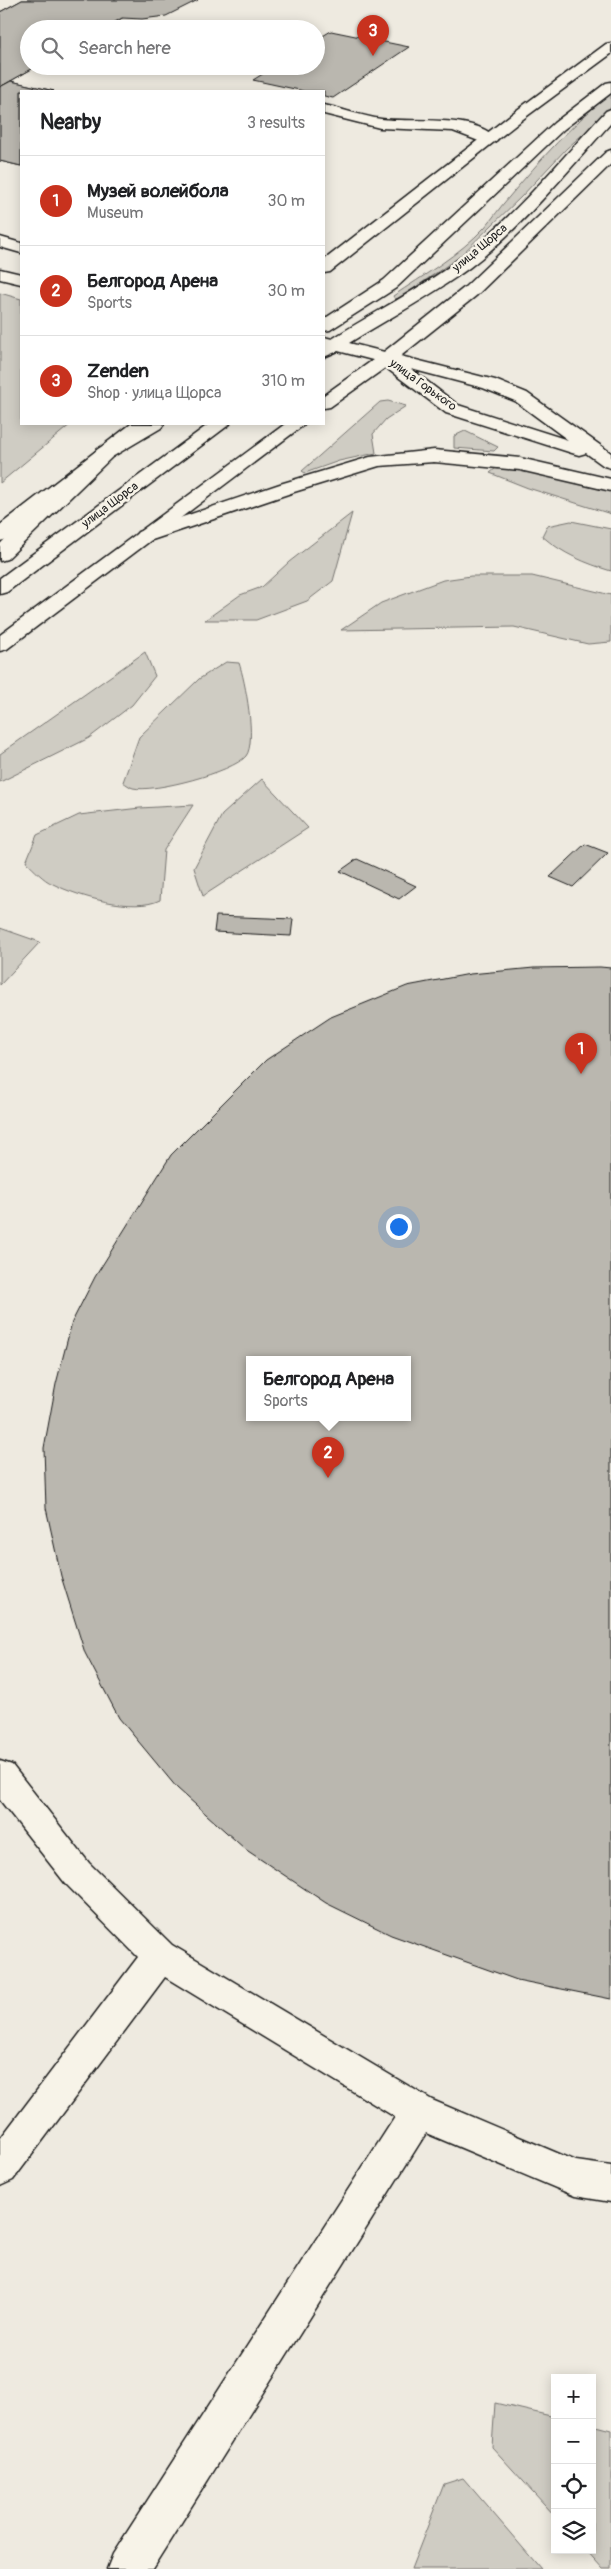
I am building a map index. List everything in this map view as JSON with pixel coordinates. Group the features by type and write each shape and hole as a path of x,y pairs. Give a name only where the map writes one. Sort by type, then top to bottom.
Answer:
{"street":[{"path":"325,267 611,46"},
{"path":"325,325 390,284 559,126 611,86"},
{"path":"325,109 387,124 439,124 477,132 489,140"},
{"name":"улица Щорса","path":"327,346 425,291 482,249 525,207 611,114"},
{"path":"325,403 386,359 471,292 610,158"},
{"path":"0,242 20,248"},
{"path":"0,274 20,279"},
{"path":"327,346 386,359"},
{"name":"улица Горького","path":"386,359 452,409 605,459"},
{"name":"улица Горького","path":"386,359 489,384 521,397 605,459"},
{"path":"0,535 141,425"},
{"path":"0,555 105,453 153,425"},
{"name":"улица Щорса","path":"0,588 105,508 220,425"},
{"path":"0,645 295,425"},
{"path":"145,536 287,488 377,461 434,456 520,464 611,485"},
{"path":"0,1775 77,1873 160,1956 419,2112 575,2178 611,2184"},
{"path":"0,2168 160,1956"},
{"path":"128,2569 419,2112"}],"shaded area":[{"path":"611,93 611,110 567,148 521,197 459,257 400,298 395,299 393,296 441,264 475,237 557,142"},
{"path":"0,293 20,299 20,425 70,425 0,483"},
{"path":"388,401 406,406 386,419 373,434 376,453 339,461 305,473 302,471 380,402"},
{"path":"465,431 498,447 494,451 454,448 454,436"},
{"path":"502,463 611,485 611,514 528,488 490,473"},
{"path":"352,513 333,581 307,601 256,620 205,620 240,595 262,587 289,562"},
{"path":"571,521 611,529 611,571 575,557 558,548 542,536 547,526"},
{"path":"471,576 532,576 611,595 611,642 588,644 514,627 341,630 381,603 443,580"},
{"path":"145,652 155,676 132,705 89,738 0,782 0,754"},
{"path":"226,662 239,663 244,683 250,725 249,749 246,756 226,768 174,784 143,789 133,788 123,782 139,737 199,679"},
{"path":"262,779 308,828 203,896 194,868 222,815"},
{"path":"193,805 164,850 160,900 149,904 136,905 106,902 77,894 49,882 26,862 37,835 79,815 140,808"},
{"path":"0,928 40,942 0,985"},
{"path":"495,2403 551,2416 551,2512 492,2447"},
{"path":"596,2426 611,2430 611,2569 603,2569 590,2554 596,2554"},
{"path":"463,2478 541,2569 411,2569 444,2484"}],"building":[{"path":"22,0 154,0 119,20 20,20 20,53 0,48 0,12"},
{"path":"22,0 198,0 166,16 142,19 20,20 21,75 0,87 0,12"},
{"path":"331,31 409,47 333,98 325,96 325,90 299,90 253,80 261,75 325,75 325,35"},
{"path":"20,54 21,75 0,87 0,64"},
{"path":"11,81 50,90 20,90 20,166 0,161 0,87"},
{"path":"11,81 50,90 20,90 20,166 0,161 0,87"},
{"path":"585,844 608,853 573,887 550,877"},
{"path":"357,859 416,886 399,899 340,871"},
{"path":"216,916 293,919 291,936 214,932"},
{"path":"534,968 611,968 611,1999 517,1980 391,1935 326,1903 245,1849 177,1788 119,1718 85,1653 61,1576 46,1508 44,1448 56,1384 72,1322 95,1277 171,1155 266,1060 331,1017 407,986 470,974"}],"place":[{"name":"Zenden","path":"373,56"},
{"name":"Музей волейбола","path":"581,1074"},
{"name":"Белгород Арена","path":"328,1478"}]}
